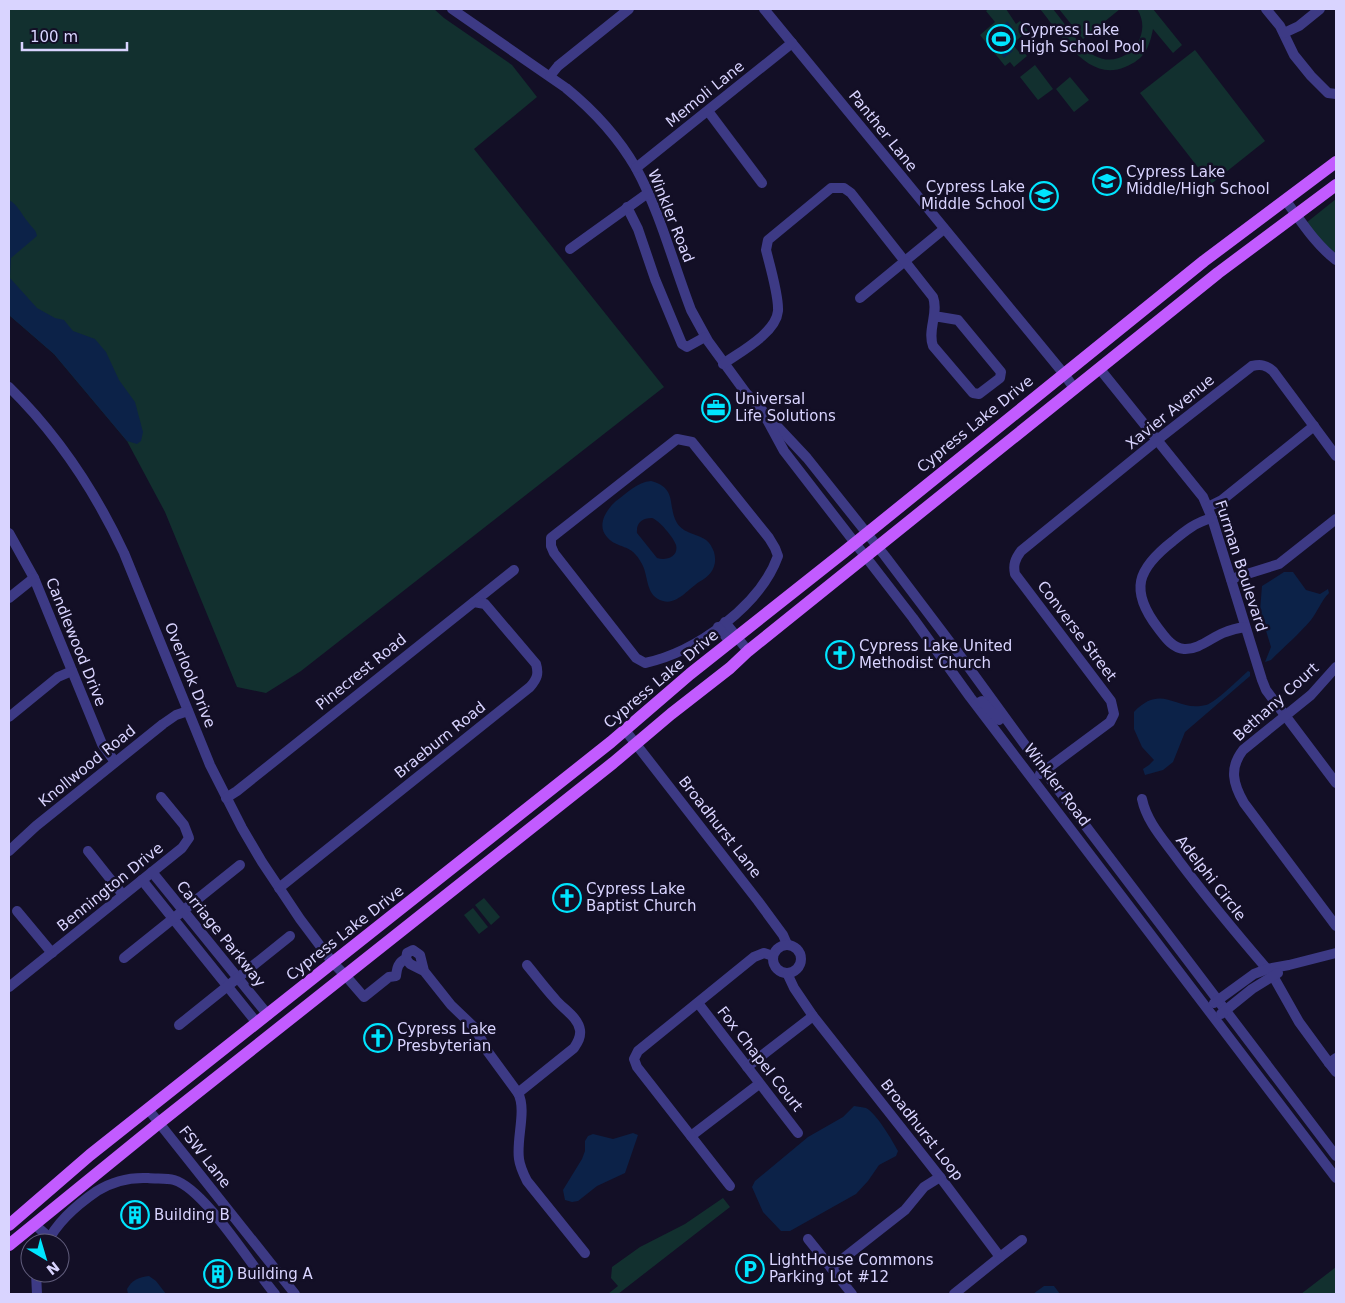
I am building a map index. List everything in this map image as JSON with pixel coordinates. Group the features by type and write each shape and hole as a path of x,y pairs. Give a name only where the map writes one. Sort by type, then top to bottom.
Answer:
{"main road":[{"name":"Cypress Lake Drive","path":"9,1225 90,1155 478,848 1204,261 1336,162"},
{"path":"9,1246 159,1123 636,744 670,714 730,668 748,651 877,546 1099,368 1218,273 1336,185"}],"street":[{"name":"Winkler Road","path":"452,9 550,76 582,101 625,152 636,168 648,193 692,310 723,364 746,393 808,458 877,546 956,650 1044,772 1336,1156"},
{"path":"550,76 558,66 629,9"},
{"name":"Panther Lane","path":"764,9 1074,388"},
{"path":"1266,9 1284,33 1294,55 1311,76 1328,93 1336,94"},
{"path":"1284,33 1299,26 1320,9"},
{"name":"Memoli Lane","path":"636,168 792,43"},
{"path":"708,111 762,183"},
{"path":"723,364 762,336 769,330 775,320 778,309 766,250 768,240 827,190 835,187 848,190 933,297 935,305 931,336 933,346 973,393 978,394 1000,378 1001,372 958,320 934,316"},
{"path":"570,249 648,193"},
{"path":"1286,200 1323,248 1336,260"},
{"path":"627,207 638,229 646,255 682,344 687,347 706,337"},
{"path":"860,298 944,228"},
{"name":"Xavier Avenue","path":"1014,567 1016,557 1021,551 1252,366 1260,364 1267,366 1273,371 1336,456"},
{"name":"Furman Boulevard","path":"1099,368 1203,497 1212,518 1266,690 1335,780"},
{"name":"Overlook Drive","path":"9,388 58,442 76,466 109,521 226,798 279,888 333,963 346,975 364,997 389,976 396,976 397,967 401,961 406,959 410,964 424,972 451,1005 475,1028 488,1052 518,1093"},
{"name":"Winkler Road","path":"759,406 784,451 1336,1178"},
{"path":"1208,507 1222,500 1314,426"},
{"path":"677,439 692,442 770,538 778,556 769,576 753,596 721,625 706,637 658,660 645,663 636,658 554,553 551,546 552,538 677,439"},
{"path":"1212,518 1189,527 1152,558 1142,581 1141,589 1144,605 1166,638 1178,648 1194,648 1224,632 1245,627"},
{"path":"1231,579 1279,564 1336,519"},
{"name":"Candlewood Drive","path":"9,533 34,578 102,744 115,762"},
{"name":"Converse Street","path":"1014,567 1015,574 1111,701 1114,714 1110,722 1044,772"},
{"name":"Pinecrest Road","path":"226,798 514,570"},
{"path":"9,598 34,578"},
{"name":"Braeburn Road","path":"279,888 530,687 536,680 538,672 536,664 485,604 474,602"},
{"path":"721,625 733,640 748,651"},
{"name":"Bethany Court","path":"1336,667 1311,695 1243,750 1236,761 1233,772 1236,788 1244,803 1336,926"},
{"path":"9,717 58,678 72,671"},
{"path":"976,704 982,702 986,705 1011,735 1025,745"},
{"name":"Knollwood Road","path":"9,851 163,724 188,711"},
{"name":"Broadhurst Lane","path":"625,730 768,915 788,944"},
{"path":"1033,779 1044,772"},
{"name":"Bennington Drive","path":"9,987 182,848 189,838 184,825 161,797"},
{"name":"Adelphi Circle","path":"1142,799 1145,811 1155,828 1215,908 1270,972 1299,1022 1334,1064"},
{"path":"478,848 488,863"},
{"path":"88,851 123,895"},
{"path":"124,958 240,865"},
{"name":"Carriage Parkway","path":"152,872 268,1014"},
{"name":"Carriage Parkway","path":"142,880 257,1023"},
{"path":"17,911 52,953"},
{"path":"179,1026 290,936"},
{"path":"730,1186 637,1067 634,1059 638,1051 754,957 764,953 772,956 778,948 788,944 796,948 801,956 801,961 796,970 787,973"},
{"path":"1208,1009 1254,974 1270,972 1336,952"},
{"name":"Broadhurst Loop","path":"772,956 774,966 782,973 787,973 794,988 813,1016 975,1222 981,1234 1000,1257"},
{"path":"527,965 573,1017 580,1027 580,1038 574,1048 518,1093 521,1098 522,1107 518,1147 521,1169 527,1181 585,1253"},
{"path":"1215,1018 1270,972"},
{"name":"Fox Chapel Court","path":"698,1003 798,1134"},
{"path":"747,1068 813,1016"},
{"path":"691,1136 759,1084"},
{"name":"FSW Lane","path":"148,1109 295,1294"},
{"path":"831,1268 904,1210 924,1187 940,1177"},
{"path":"52,1233 57,1226 108,1184 120,1179 175,1180 196,1192 275,1294"},
{"path":"34,1224 42,1233"},
{"path":"236,1243 248,1234"},
{"path":"808,1239 852,1294"},
{"path":"954,1294 1022,1240"}],"green space":[{"path":"9,9 434,9 512,65 537,97 474,149 664,387 301,671 266,693 237,687 165,512 127,441 54,354 9,315"},
{"name":"Cypress Lake High School Pool","path":"989,9 1006,9 1016,24 1020,21 1028,31 1012,44 1019,52 1022,50 1027,56 1014,67 1010,62 1005,66 980,35 995,22 986,11"},
{"path":"1040,9 1053,9 1084,48 1095,56 1106,59 1116,59 1126,55 1139,40 1142,30 1142,19 1137,9 1153,9 1182,45 1173,53 1153,29 1145,52 1132,64 1111,70 1099,68 1087,62 1066,43"},
{"path":"1059,9 1120,9 1083,39"},
{"path":"1195,50 1265,141 1211,184 1140,93"},
{"path":"1035,65 1053,89 1038,100 1020,77"},
{"path":"1070,77 1089,100 1074,112 1056,89"},
{"path":"1336,199 1336,263 1301,227"},
{"path":"484,898 500,917 491,925 475,905"},
{"path":"473,908 488,927 479,934 464,915"},
{"path":"723,1198 730,1207 618,1294 608,1294 618,1286 611,1278 612,1267 640,1247 685,1224"},
{"path":"1336,1267 1336,1294 1301,1294"}],"water":[{"path":"1007,21 1018,35 1006,43 1013,51 1004,58 988,38"},
{"path":"9,200 18,207 35,230 37,236 11,258 10,278 37,308 55,318 64,320 73,331 95,339 106,352 119,380 135,402 143,432 141,441 137,444 127,441 54,354 9,315"},
{"path":"651,481 665,488 670,498 674,517 680,527 706,540 714,552 715,562 710,574 673,601 663,601 653,595 638,557 629,549 611,541 604,532 604,518 613,504 632,488","holes":["652,518 666,530 676,545 676,553 671,557 657,558 637,533 640,522"]},
{"path":"1284,572 1293,572 1306,590 1320,594 1328,589 1329,593 1306,625 1271,660 1265,662 1271,647 1260,611 1262,586"},
{"path":"1248,671 1250,676 1185,732 1173,762 1163,770 1145,775 1143,769 1154,760 1142,747 1134,729 1134,712 1144,703 1153,699 1170,700 1186,705 1206,705 1221,695"},
{"path":"854,1106 866,1108 875,1116 898,1151 896,1156 879,1165 856,1194 790,1231 781,1231 763,1212 752,1187 755,1181 808,1137 843,1117"},
{"path":"633,1133 638,1135 625,1173 597,1186 578,1201 565,1200 563,1190 582,1159 585,1151 585,1141 588,1136 593,1134 613,1139"},
{"path":"149,1276 156,1281 166,1294 128,1294 127,1289 134,1281"},
{"path":"1044,1286 1054,1286 1060,1294 1033,1294"}],"place":[{"name":"Cypress Lake High School Pool","path":"1001,39"},
{"name":"Cypress Lake Middle/High School","path":"1107,181"},
{"name":"Cypress Lake Middle School","path":"1044,196"},
{"name":"Universal Life Solutions","path":"716,408"},
{"name":"Cypress Lake United Methodist Church","path":"840,655"},
{"name":"Cypress Lake Baptist Church","path":"567,898"},
{"name":"Cypress Lake Presbyterian","path":"378,1038"},
{"name":"Building B","path":"135,1215"},
{"name":"LightHouse Commons Parking Lot #12","path":"750,1269"},
{"name":"Building A","path":"218,1274"}]}
